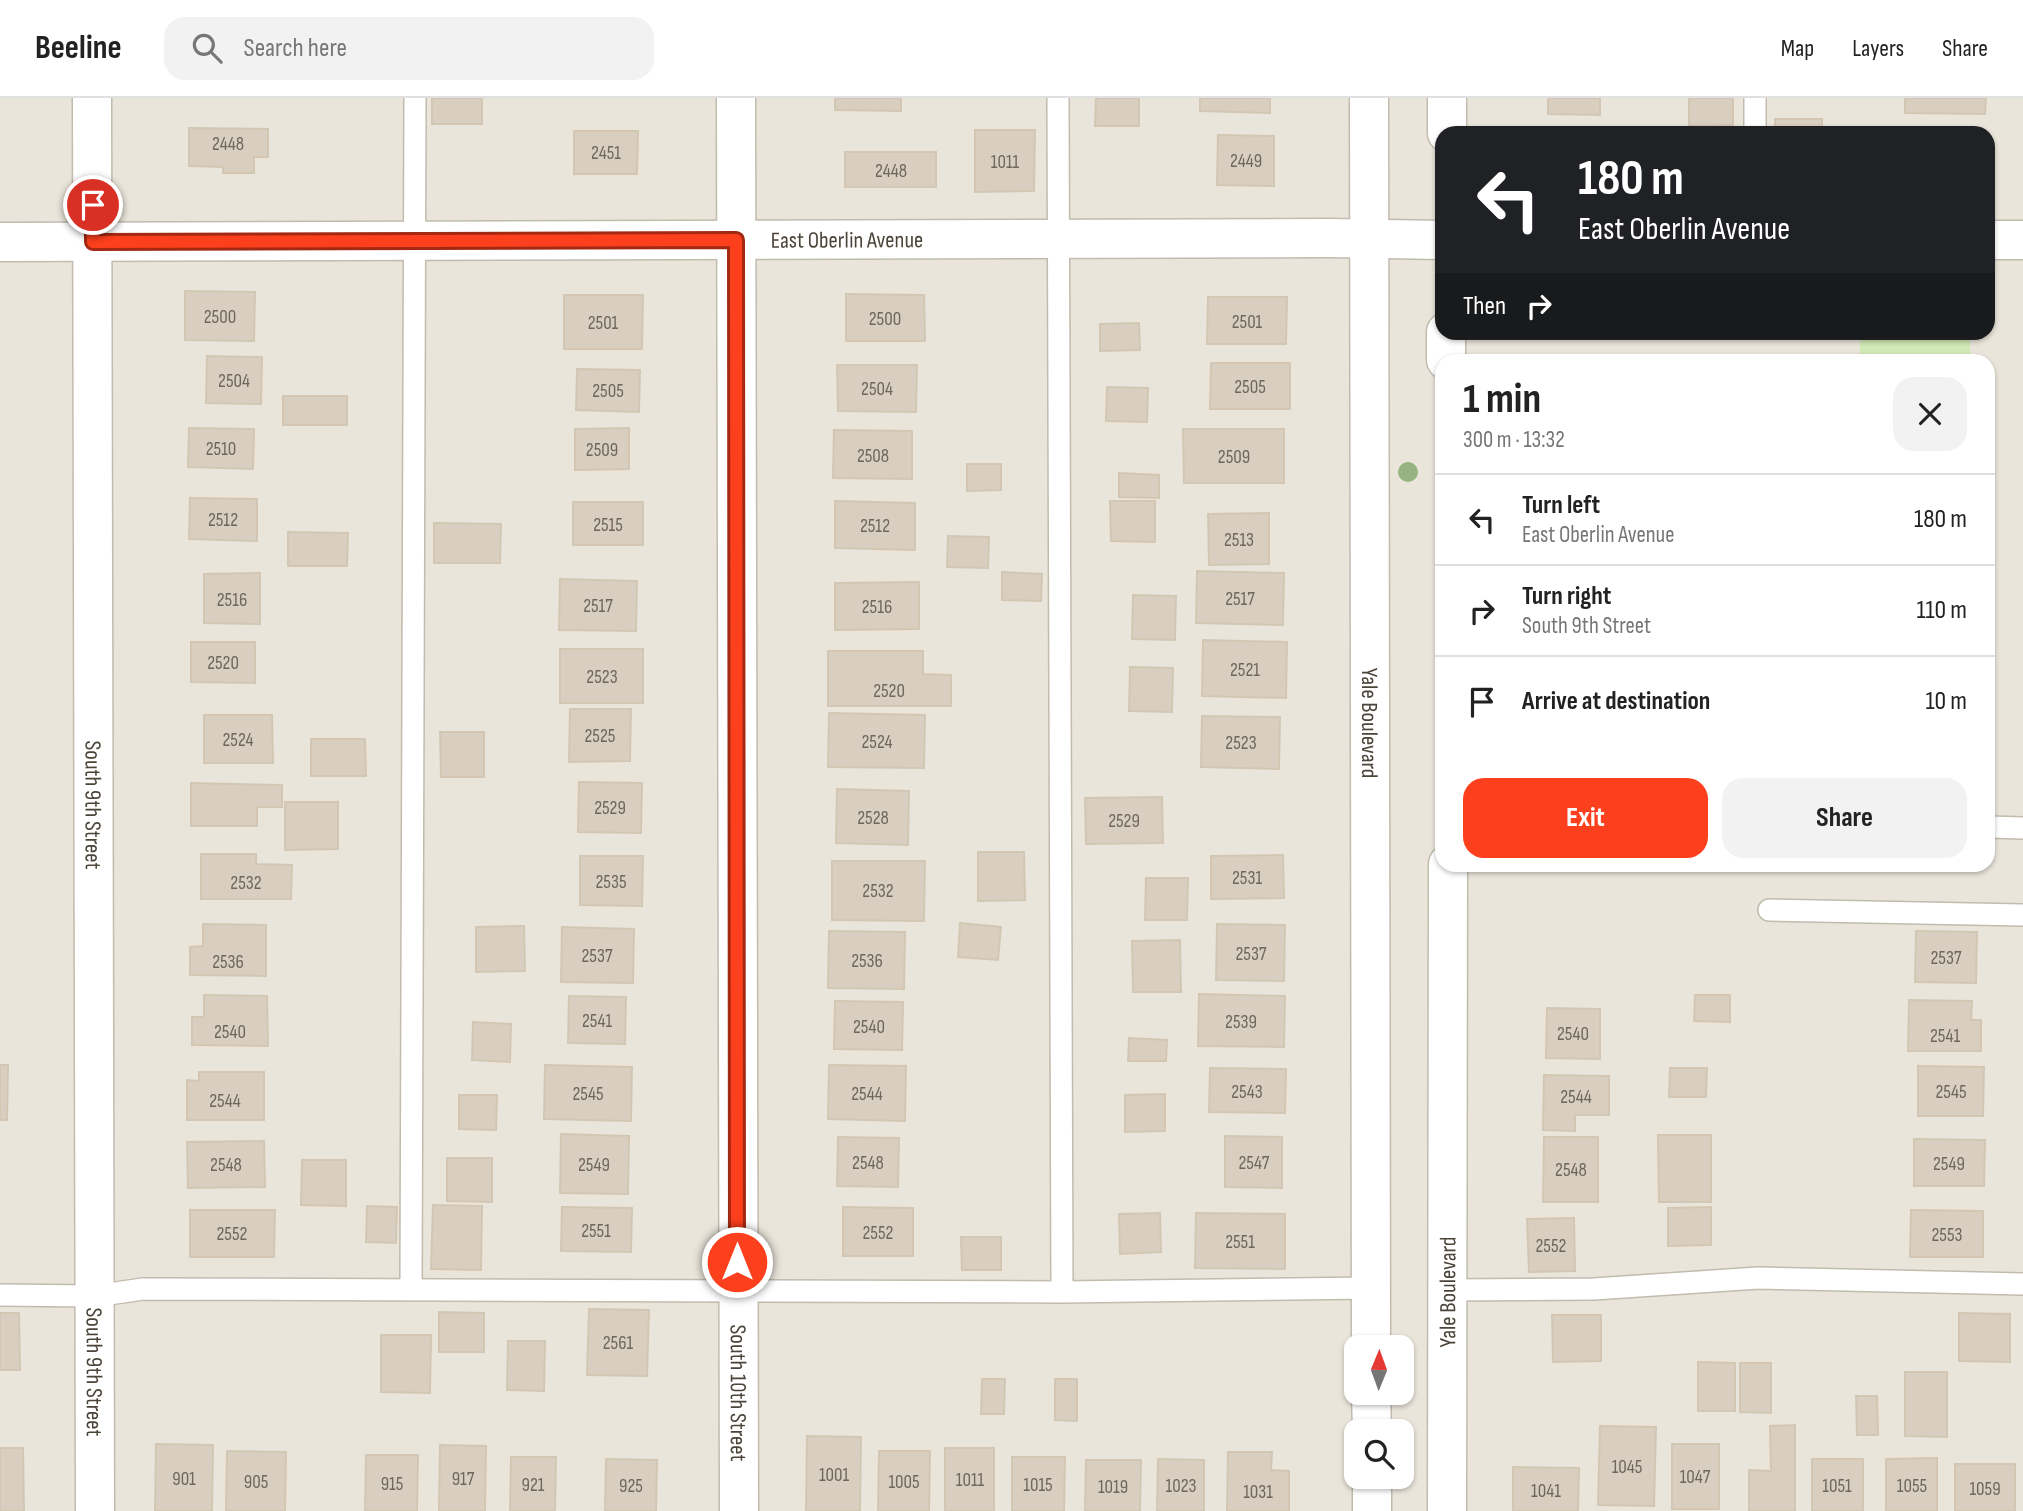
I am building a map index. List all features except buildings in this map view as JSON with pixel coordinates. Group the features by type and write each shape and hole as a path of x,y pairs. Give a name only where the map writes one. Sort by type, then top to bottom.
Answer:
{"street":[{"name":"South 9th Street","path":"92,98 95,1511"},
{"name":"South 10th Street","path":"736,98 739,1511"},
{"name":"Yale Boulevard","path":"1369,98 1371,1335"},
{"path":"1447,98 1447,126"},
{"name":"East Oberlin Avenue","path":"0,242 1435,240"},
{"path":"1995,240 2023,240"},
{"name":"Yale Boulevard","path":"1447,1511 1448,872"},
{"path":"1372,1489 1372,1511"}],"lane":[{"path":"411,1289 415,98"},
{"path":"1058,98 1062,1292"},
{"path":"1755,98 1755,126"},
{"path":"1995,827 2023,828"},
{"path":"1769,911 2023,915"},
{"path":"1448,1290 1594,1289 1758,1278 2023,1283"},
{"path":"0,1295 95,1296 143,1289 1062,1292 1370,1287"}],"shaded area":[{"path":"0,98 2023,98 2023,1511 0,1511"}],"green space":[{"path":"1860,340 1970,340 1970,354 1860,354"}],"route":[{"path":"93,205 93,242 736,240 737,1262"}]}
